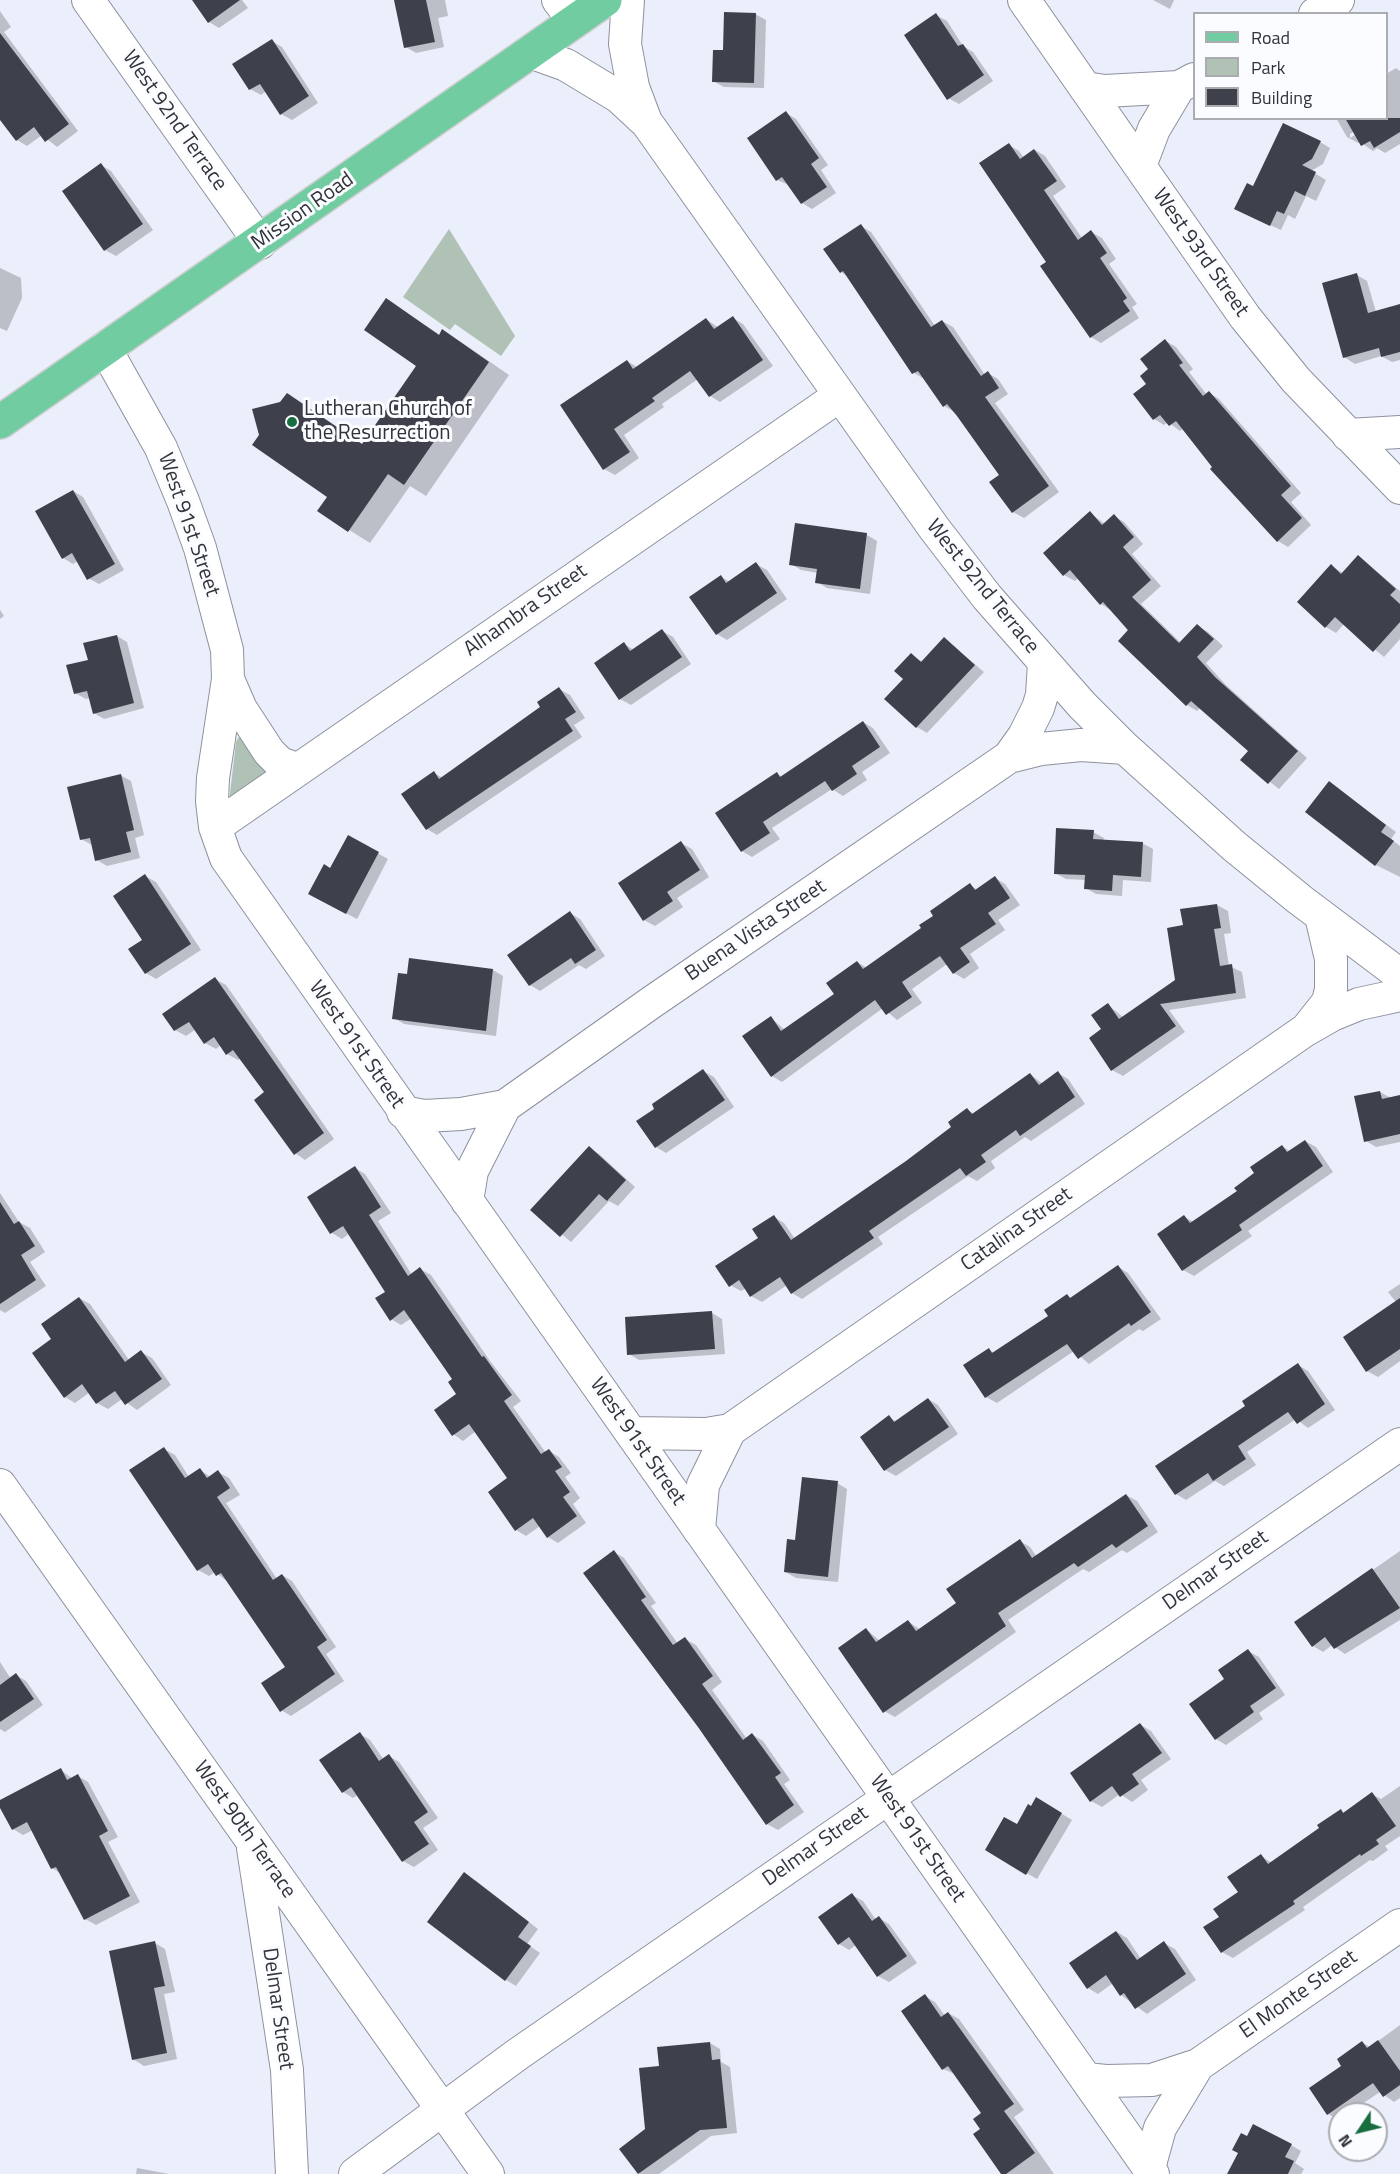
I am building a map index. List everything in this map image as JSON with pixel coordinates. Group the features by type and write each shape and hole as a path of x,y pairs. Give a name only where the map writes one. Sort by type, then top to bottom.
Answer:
{"main road":[{"name":"Mission Road","path":"0,422 260,243 530,52 566,11 605,0"}],"street":[{"name":"West 92nd Terrace","path":"87,0 260,243"},
{"name":"West 92nd Terrace","path":"628,0 626,44 633,87 647,123"},
{"name":"West 93rd Street","path":"1024,0 1245,317 1296,381 1400,488"},
{"path":"1318,12 1338,0"},
{"name":"West 92nd Terrace","path":"530,52 566,65 619,97 647,123 934,528 1044,663 1125,748 1234,846 1400,975"},
{"path":"1085,88 1105,91 1187,83"},
{"path":"1140,166 1154,129 1187,83"},
{"name":"West 91st Street","path":"105,348 161,448 183,501 200,548 227,650 228,679 213,778 215,827 226,858 1151,2171"},
{"name":"Alhambra Street","path":"215,827 839,396"},
{"path":"1348,435 1400,432"},
{"name":"Buena Vista Street","path":"1009,757 1038,708 1042,695 1044,663"},
{"name":"West 91st Street","path":"228,679 242,709 269,752 280,763 297,769"},
{"name":"Buena Vista Street","path":"403,1112 424,1116 461,1114 505,1106 1009,757 1041,749 1082,745 1125,748"},
{"name":"Catalina Street","path":"1304,1031 1328,1002 1331,989 1331,959 1321,915"},
{"name":"Catalina Street","path":"631,1433 706,1434 730,1430 1304,1031 1332,1015 1359,1004 1400,994"},
{"name":"Buena Vista Street","path":"467,1201 472,1171 505,1106"},
{"name":"Catalina Street","path":"699,1530 703,1485 730,1430"},
{"name":"Delmar Street","path":"355,2174 518,2054 1400,1444"},
{"name":"West 90th Terrace","path":"0,1485 252,1845 488,2174"},
{"name":"Delmar Street","path":"252,1845 287,2070 292,2174"},
{"name":"El Monte Street","path":"1086,2079 1152,2080 1198,2065 1400,1924"},
{"name":"El Monte Street","path":"1151,2171 1160,2128 1198,2065"}],"green space":[{"path":"449,229 515,336 501,356 455,324 450,330 403,297"},
{"path":"243,737 269,771 229,802 236,742 238,738"}],"building":[{"path":"192,0 240,0 208,23"},
{"path":"394,0 426,0 435,42 404,48"},
{"path":"724,12 756,13 754,83 712,82 713,50 723,50"},
{"path":"936,13 958,46 963,44 984,75 947,100 904,35"},
{"path":"0,33 69,124 45,142 34,127 16,141 0,120"},
{"path":"272,39 309,96 280,115 260,84 249,90 232,64"},
{"path":"786,111 819,158 811,164 827,187 801,204 782,177 776,181 747,138"},
{"path":"1400,118 1400,132 1374,148 1370,141 1361,146 1346,120"},
{"path":"1283,123 1321,141 1312,159 1302,165 1316,172 1305,196 1295,191 1284,214 1277,211 1270,226 1234,209 1247,183 1253,186"},
{"path":"1009,143 1020,159 1034,149 1057,181 1044,190 1078,240 1091,230 1107,253 1100,258 1127,298 1123,301 1130,311 1090,338 1040,266 1046,262 979,163"},
{"path":"101,163 143,224 104,251 62,191"},
{"path":"861,224 931,327 942,320 981,376 988,371 999,388 985,397 1049,486 1012,513 989,482 999,475 957,416 947,404 943,407 918,371 912,374 843,271 840,273 823,249"},
{"path":"1357,273 1368,313 1400,304 1400,352 1381,357 1379,348 1343,358 1322,283"},
{"name":"Lutheran Church of the Resurrection","path":"386,298 439,335 442,329 489,362 404,485 388,474 348,532 317,511 327,497 252,445 259,435 252,409 280,402 287,393 362,444 416,366 364,330"},
{"path":"733,316 763,360 709,397 690,371 652,398 655,401 614,429 630,452 603,470 560,405 627,360 633,369 706,318 714,329"},
{"path":"1165,339 1183,363 1179,365 1203,396 1209,391 1291,486 1281,495 1302,518 1277,542 1210,469 1212,467 1176,421 1169,426 1160,415 1153,420 1133,394 1146,384 1140,376 1148,369 1140,359"},
{"path":"73,490 115,564 87,580 72,553 62,559 35,511"},
{"path":"1090,511 1102,525 1114,514 1134,537 1123,547 1151,580 1132,597 1179,643 1197,624 1214,639 1197,657 1215,677 1298,751 1268,784 1240,760 1248,751 1191,701 1186,706 1118,641 1128,630 1103,602 1100,605 1070,570 1063,576 1043,553"},
{"path":"795,523 867,533 860,589 815,583 817,569 789,565"},
{"path":"1358,555 1396,589 1390,595 1400,604 1400,622 1373,652 1335,617 1325,628 1297,602 1331,564 1341,574"},
{"path":"756,562 777,593 716,635 689,597 721,575 726,583"},
{"path":"662,629 682,657 619,700 594,663 624,642 630,651"},
{"path":"117,635 134,703 93,714 87,691 74,694 66,665 88,660 83,643"},
{"path":"944,637 975,665 916,728 884,699 903,679 894,671 911,653 921,662"},
{"path":"559,687 576,712 565,719 573,731 426,830 401,794 434,771 439,779 540,707 537,702"},
{"path":"863,721 880,747 852,766 857,774 832,791 825,781 763,822 770,833 741,852 715,813 777,772 780,777"},
{"path":"121,774 134,830 126,832 131,852 95,861 90,838 80,840 67,787"},
{"path":"1329,781 1386,825 1381,832 1394,841 1375,866 1305,812"},
{"path":"1056,828 1094,830 1093,839 1143,842 1141,877 1113,875 1112,891 1084,889 1085,875 1054,874"},
{"path":"348,835 379,852 346,914 308,894 324,864 330,868"},
{"path":"681,841 700,870 667,892 673,901 643,921 618,883"},
{"path":"145,874 191,944 145,974 128,949 142,940 113,896"},
{"path":"995,876 1010,898 988,913 996,924 960,948 970,962 953,974 940,956 902,982 912,997 886,1015 875,1000 771,1077 742,1036 771,1016 781,1031 834,994 826,983 857,961 863,969 921,928 919,925 933,916 930,911 970,883 975,890"},
{"path":"1217,904 1221,928 1214,929 1220,966 1232,964 1236,993 1160,1004 1176,1026 1111,1071 1089,1038 1101,1029 1091,1015 1108,1003 1119,1019 1175,980 1167,928 1183,925 1180,909"},
{"path":"570,911 596,950 575,964 571,958 529,986 507,955"},
{"path":"409,958 493,969 486,1031 392,1019 398,973 407,974"},
{"path":"215,977 324,1133 294,1155 254,1100 264,1092 233,1050 226,1055 214,1037 204,1044 189,1022 174,1031 162,1014"},
{"path":"703,1069 725,1100 655,1148 636,1121 654,1109 652,1104"},
{"path":"1058,1071 1075,1097 1020,1136 1016,1130 981,1155 986,1162 966,1176 960,1168 869,1231 874,1238 791,1294 780,1277 750,1297 739,1280 729,1287 715,1266 758,1238 752,1229 774,1215 791,1240 906,1161 951,1127 948,1122 967,1108 972,1114 1030,1073 1039,1085"},
{"path":"1380,1091 1382,1099 1400,1095 1400,1134 1364,1142 1354,1096"},
{"path":"1305,1140 1323,1166 1239,1225 1242,1230 1182,1271 1157,1234 1184,1215 1190,1223 1237,1191 1234,1188 1254,1173 1250,1167 1282,1145 1287,1152"},
{"path":"589,1146 626,1180 607,1201 599,1194 560,1237 530,1210"},
{"path":"355,1166 381,1207 369,1215 408,1276 420,1267 482,1357 484,1356 512,1395 504,1401 541,1454 549,1449 562,1467 555,1471 570,1492 563,1497 577,1516 547,1538 533,1518 515,1531 488,1492 507,1478 469,1424 452,1436 434,1410 456,1394 448,1382 452,1379 404,1310 390,1321 375,1298 385,1292 343,1226 330,1234 307,1197"},
{"path":"0,1202 14,1224 19,1221 35,1246 21,1255 36,1280 0,1304"},
{"path":"1118,1265 1151,1312 1131,1326 1129,1323 1078,1359 1067,1344 985,1398 963,1365 989,1348 992,1353 1048,1316 1044,1310 1067,1294 1070,1298"},
{"path":"79,1297 125,1362 141,1350 162,1379 125,1405 115,1391 96,1404 82,1384 64,1398 32,1353 51,1339 41,1324"},
{"path":"1400,1298 1400,1349 1366,1372 1343,1337"},
{"path":"712,1311 715,1349 627,1355 625,1317"},
{"path":"1298,1363 1325,1404 1297,1424 1288,1412 1238,1446 1246,1459 1213,1481 1208,1473 1175,1495 1155,1466 1245,1406 1242,1401"},
{"path":"928,1398 949,1427 884,1471 860,1437 889,1415 894,1422"},
{"path":"164,1447 185,1478 200,1468 207,1478 218,1470 230,1488 217,1497 273,1580 282,1574 327,1640 317,1647 335,1674 280,1712 261,1683 285,1667 221,1573 216,1576 208,1564 197,1571 129,1470"},
{"path":"802,1477 838,1481 828,1577 784,1572 787,1539 795,1540"},
{"path":"1126,1494 1148,1526 1116,1548 1112,1544 1078,1567 1074,1563 998,1613 1006,1626 883,1713 838,1648 866,1628 876,1642 908,1620 916,1631 956,1603 946,1589 1020,1539 1032,1558"},
{"path":"614,1550 646,1597 641,1600 673,1645 685,1637 713,1676 702,1684 743,1740 752,1733 781,1773 775,1777 794,1805 766,1825 698,1727 583,1573"},
{"path":"1372,1568 1400,1608 1334,1649 1325,1637 1312,1647 1294,1622"},
{"path":"1248,1649 1276,1688 1250,1706 1254,1712 1215,1740 1189,1704 1224,1679 1218,1670"},
{"path":"16,1673 34,1699 0,1722 0,1685"},
{"path":"1140,1723 1162,1753 1132,1774 1139,1784 1120,1797 1112,1786 1090,1802 1070,1773"},
{"path":"360,1732 379,1761 389,1754 428,1812 414,1822 429,1844 402,1862 351,1787 342,1793 319,1760"},
{"path":"61,1768 67,1780 78,1774 108,1831 99,1836 130,1896 84,1920 56,1867 51,1869 27,1822 12,1830 0,1808 0,1800"},
{"path":"1372,1792 1396,1826 1376,1840 1379,1844 1361,1856 1360,1854 1293,1901 1295,1904 1221,1953 1203,1927 1219,1917 1213,1909 1238,1892 1227,1877 1261,1854 1268,1864 1319,1828 1317,1825 1341,1809 1343,1813"},
{"path":"1036,1797 1062,1813 1026,1875 985,1850 1004,1817 1017,1824 1028,1804 1031,1806"},
{"path":"464,1872 529,1922 518,1937 531,1946 505,1981 427,1922"},
{"path":"852,1893 872,1921 879,1916 907,1956 877,1977 849,1937 838,1945 818,1917"},
{"path":"1116,1931 1137,1960 1164,1941 1186,1974 1135,2009 1124,1993 1120,1996 1106,1975 1087,1989 1069,1963"},
{"path":"155,1941 165,1986 154,1988 167,2053 132,2060 109,1951"},
{"path":"925,1994 941,2017 948,2012 1014,2104 1004,2111 1035,2153 1006,2174 1001,2174 973,2134 980,2129 973,2119 981,2113 948,2066 942,2070 901,2011"},
{"path":"1378,2040 1400,2071 1400,2085 1383,2097 1373,2083 1346,2102 1328,2102 1327,2115 1309,2088 1341,2066 1337,2059 1362,2041 1367,2048"},
{"path":"710,2042 712,2060 720,2059 727,2128 700,2130 638,2174 619,2149 645,2129 639,2068 659,2066 657,2047"},
{"path":"1253,2124 1292,2144 1285,2157 1294,2161 1288,2174 1227,2174 1238,2153 1232,2150 1241,2133 1247,2136"}],"place":[{"name":"Lutheran Church of the Resurrection","path":"292,422"}]}
